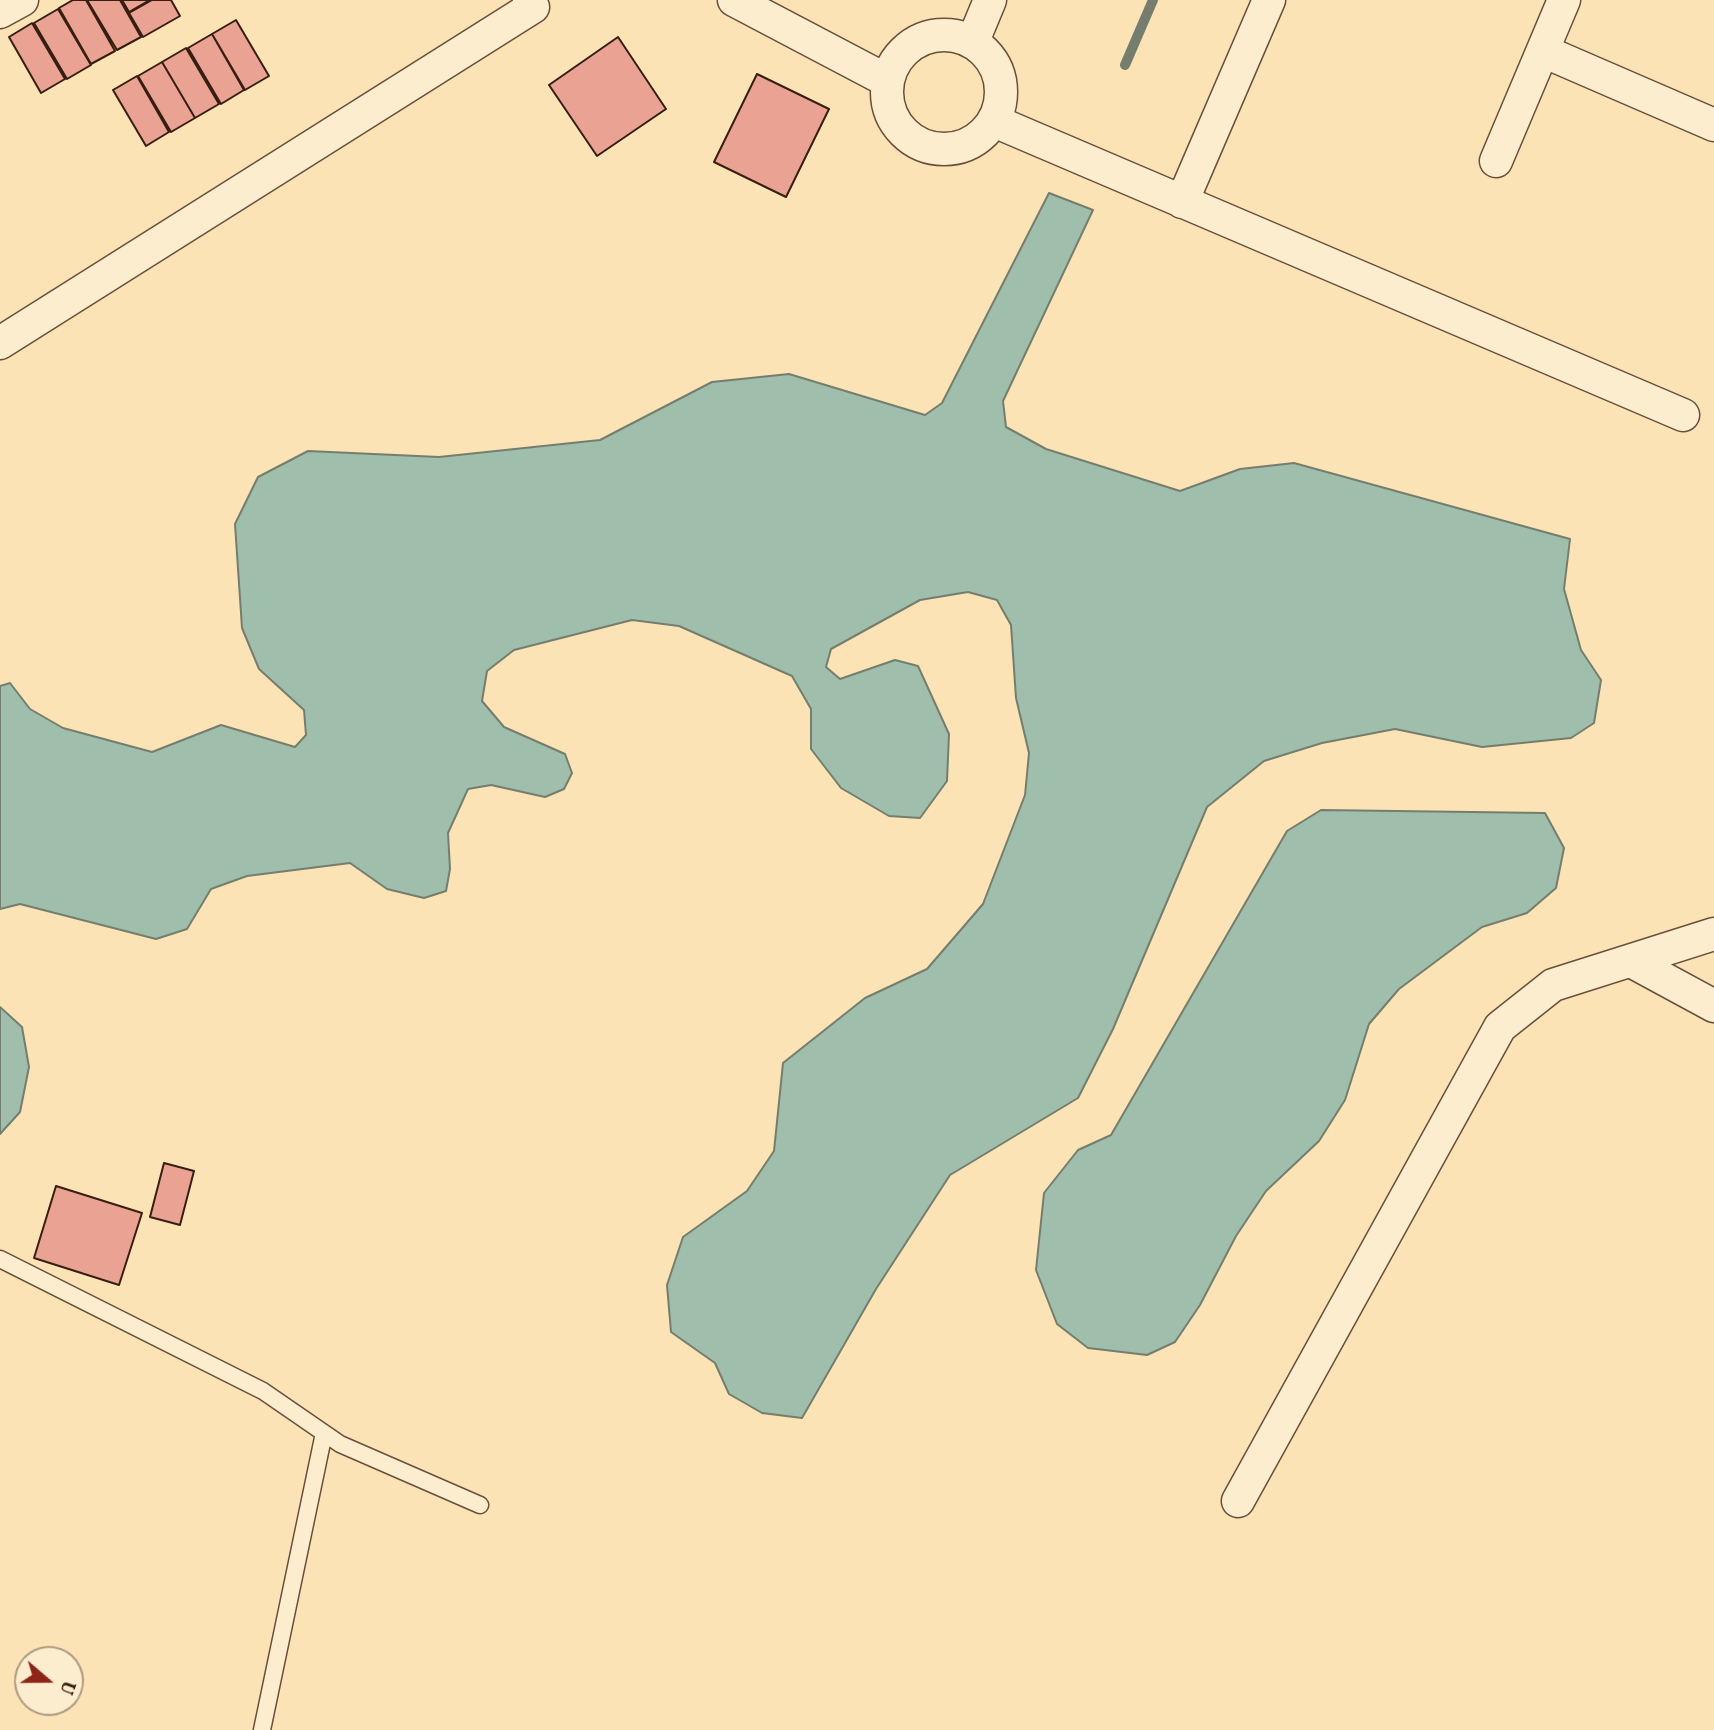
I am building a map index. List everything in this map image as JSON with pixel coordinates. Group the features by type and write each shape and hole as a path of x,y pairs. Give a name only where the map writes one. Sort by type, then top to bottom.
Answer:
{"street":[{"path":"0,12 22,0"},
{"path":"734,0 886,80"},
{"path":"973,41 990,0"},
{"path":"1182,202 1269,0"},
{"path":"1496,162 1564,0"},
{"path":"0,343 536,2"},
{"path":"938,33 973,41 994,62 1002,91 994,121 971,144 939,150 909,139 889,113 886,80 904,48 938,33"},
{"path":"1543,51 1714,125"},
{"path":"994,121 1683,415"},
{"path":"1238,1501 1500,1027 1553,985 1714,934"},
{"path":"1631,961 1714,1006"}],"lane":[{"path":"0,1259 263,1391 340,1444 480,1505"},
{"path":"262,1730 324,1433"}],"shaded area":[{"path":"1049,193 1093,210 1003,401 1006,427 1046,449 1180,491 1240,469 1294,463 1570,539 1564,589 1581,650 1601,680 1594,723 1571,738 1482,747 1395,729 1322,743 1264,761 1207,807 1113,1029 1078,1098 950,1175 876,1289 802,1418 762,1413 729,1394 715,1363 671,1332 667,1285 683,1237 747,1191 774,1151 783,1063 865,998 927,969 983,904 1025,795 1029,753 1016,698 1011,625 997,600 968,592 920,600 831,649 826,667 840,679 895,660 918,666 949,734 947,781 920,818 889,816 841,788 811,749 811,709 792,676 679,626 632,620 514,650 487,671 482,701 504,727 565,754 572,773 564,789 545,797 491,785 468,789 448,833 450,869 446,891 424,898 387,889 350,863 247,876 211,889 187,929 156,939 20,904 0,909 0,686 10,683 30,709 63,728 152,752 221,725 295,747 306,735 304,710 259,669 242,628 235,524 258,477 308,451 439,457 600,440 712,382 789,374 925,415 942,403"},
{"path":"1321,810 1545,813 1564,848 1556,888 1527,913 1482,927 1399,989 1369,1024 1345,1100 1319,1141 1266,1191 1236,1236 1200,1305 1175,1342 1147,1355 1088,1348 1057,1324 1036,1270 1044,1193 1078,1150 1111,1135 1287,831"},
{"path":"0,1007 22,1027 29,1067 20,1112 0,1134"}],"building":[{"path":"73,0 86,0 115,51 91,64 59,8"},
{"path":"87,0 120,0 141,37 117,50"},
{"path":"122,0 150,0 129,12"},
{"path":"152,0 171,0 180,16 143,37 129,13"},
{"path":"58,9 91,65 67,79 34,23"},
{"path":"236,20 269,76 245,90 212,34"},
{"path":"32,23 65,79 41,93 9,37"},
{"path":"212,34 244,90 221,104 188,48"},
{"path":"618,37 666,109 597,156 549,85"},
{"path":"186,48 219,104 195,118 162,62"},
{"path":"162,62 195,118 171,132 138,76"},
{"path":"757,74 829,109 786,197 714,162"},
{"path":"137,76 169,132 146,146 113,90"},
{"path":"164,1163 194,1171 180,1225 150,1217"},
{"path":"56,1186 142,1213 119,1285 34,1258"}],"waterway":[{"path":"1125,65 1153,0"}]}
